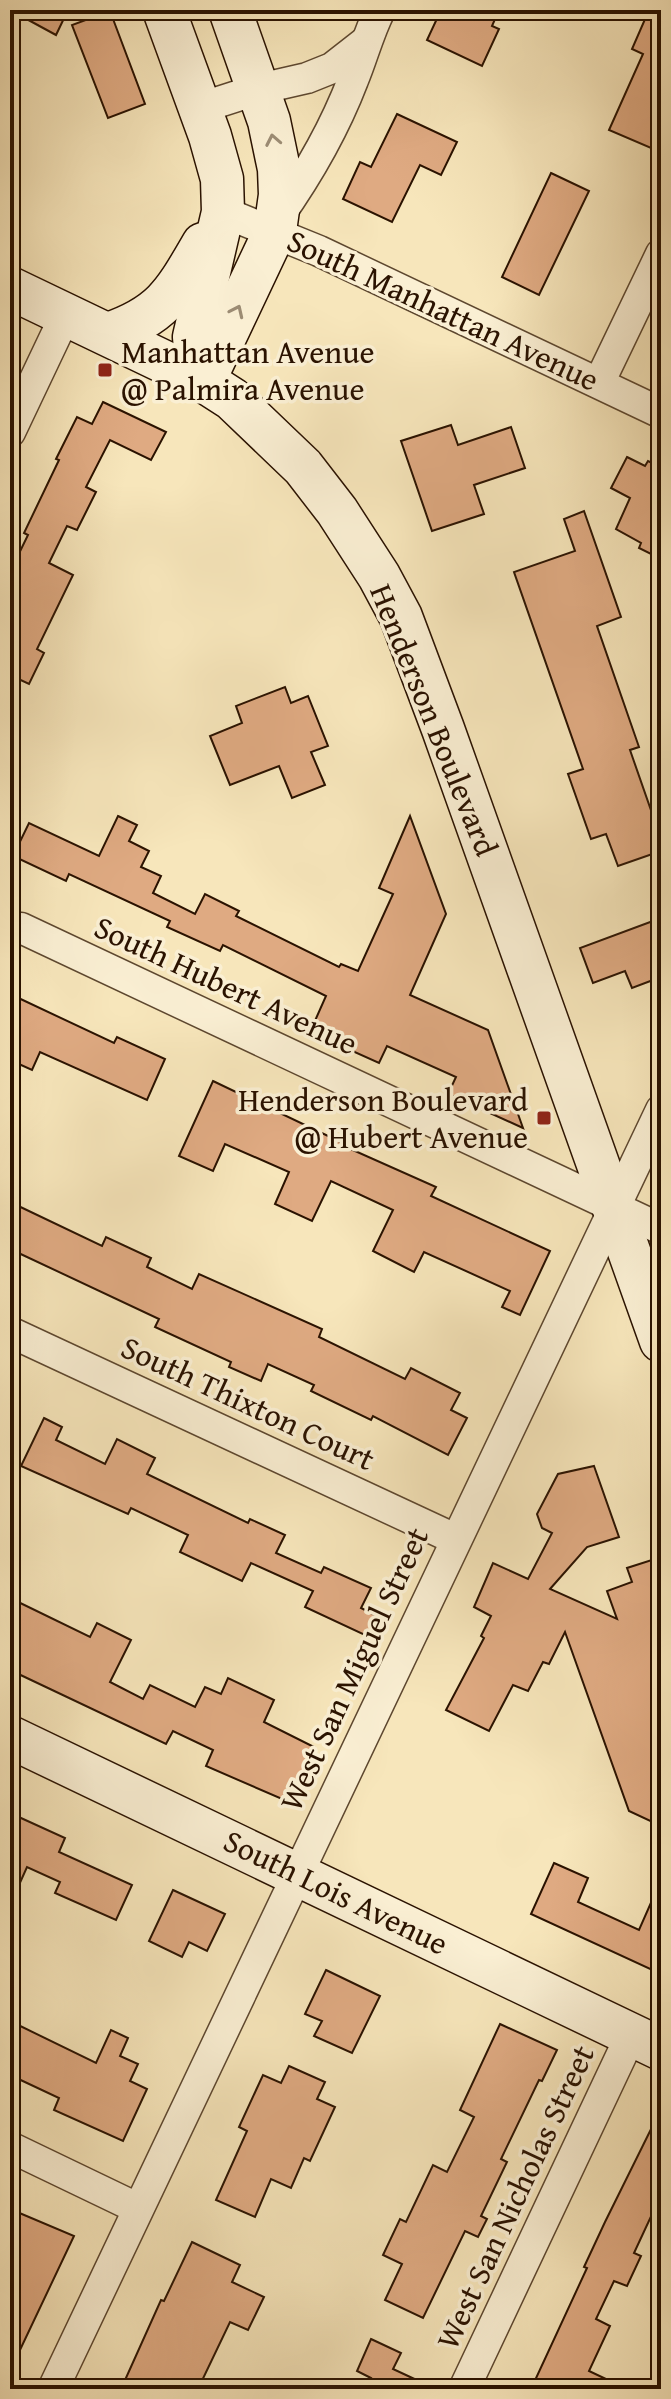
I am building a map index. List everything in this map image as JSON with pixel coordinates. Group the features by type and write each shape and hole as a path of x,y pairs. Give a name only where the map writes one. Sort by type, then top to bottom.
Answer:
{"street":[{"path":"164,10 222,179 223,212 194,337 196,359 204,381"},
{"path":"230,10 259,89 279,169 276,224"},
{"path":"204,381 276,224 303,183 353,80 364,43 380,10"},
{"path":"200,108 307,78 332,68 364,43"},
{"path":"108,334 145,319 163,306 223,212"},
{"name":"South Manhattan Avenue","path":"223,212 276,224 661,413"},
{"path":"599,383 661,254"},
{"path":"10,288 204,381"},
{"path":"10,432 66,314"},
{"name":"Henderson Boulevard","path":"204,381 232,399 303,467 362,550 401,617 661,1341"},
{"name":"South Hubert Avenue","path":"21,928 661,1229"},
{"name":"West San Miguel Street","path":"53,2389 661,1110"},
{"name":"South Thixton Court","path":"10,1332 455,1539"},
{"name":"South Lois Avenue","path":"10,1737 646,2042"},
{"name":"West San Nicholas Street","path":"464,2389 646,2042"},
{"path":"10,2147 137,2208"}],"building":[{"path":"10,10 68,10 56,35"},
{"path":"441,10 499,10 492,26 499,29 482,66 427,40"},
{"path":"649,10 661,10 661,127 651,148 609,130 643,54 632,49"},
{"path":"110,11 145,104 108,118 72,25"},
{"path":"397,114 457,142 441,175 420,165 392,222 343,199 360,162 371,167"},
{"path":"551,173 589,191 539,295 502,277"},
{"path":"103,402 166,432 151,460 110,440 86,487 96,492 77,530 67,526 49,563 73,575 37,649 44,653 29,684 10,675 10,572 28,535 24,533 77,417 92,424"},
{"path":"451,425 458,445 511,427 525,468 474,485 484,514 432,531 401,441"},
{"path":"627,457 645,466 648,461 661,467 661,559 639,548 641,543 616,529 630,498 611,488"},
{"path":"584,511 621,617 597,626 639,747 630,750 661,839 661,851 618,866 606,834 591,839 568,774 583,769 514,572 575,551 564,519"},
{"path":"285,687 291,703 308,696 328,746 311,752 325,785 292,798 279,766 230,785 210,736 242,723 236,706"},
{"path":"118,816 137,825 129,841 149,851 141,867 161,876 153,893 195,914 205,894 239,911 236,916 339,967 341,964 358,971 393,894 379,888 410,816 446,914 410,995 488,1030 523,1128 448,1094 456,1077 387,1046 379,1063 310,1032 326,996 223,945 220,951 167,927 170,921 69,874 66,881 13,856 29,823 99,856"},
{"path":"661,918 661,977 632,988 625,971 593,983 580,948"},
{"path":"10,994 114,1043 117,1037 165,1059 147,1100 40,1052 32,1070 10,1060"},
{"path":"213,1081 346,1147 436,1187 431,1196 550,1251 520,1315 502,1307 510,1291 424,1252 414,1272 373,1251 393,1210 331,1181 312,1221 275,1204 289,1172 225,1144 213,1171 179,1156"},
{"path":"10,1202 102,1246 106,1237 151,1258 147,1267 192,1289 199,1274 322,1329 319,1337 405,1379 411,1368 460,1393 451,1410 467,1418 448,1455 373,1416 371,1420 311,1391 314,1385 268,1364 261,1381 229,1367 231,1362 155,1327 159,1319 10,1249"},
{"path":"44,1418 62,1427 56,1440 105,1464 117,1439 155,1458 147,1474 248,1523 250,1519 285,1535 276,1553 321,1573 324,1567 371,1588 361,1608 377,1616 367,1636 305,1607 313,1591 251,1563 242,1581 180,1552 188,1535 131,1508 128,1514 21,1466"},
{"path":"594,1466 619,1537 587,1547 550,1589 617,1619 607,1591 632,1582 627,1568 661,1557 661,1826 629,1811 565,1632 549,1664 543,1662 528,1691 513,1685 489,1731 446,1710 484,1638 481,1636 491,1616 474,1607 493,1563 528,1579 552,1533 542,1528 537,1514 558,1474"},
{"path":"10,1598 90,1637 97,1623 131,1640 110,1682 143,1699 150,1685 195,1707 205,1687 221,1694 228,1678 274,1700 264,1722 314,1747 289,1802 206,1766 213,1750 173,1731 166,1744 10,1670"},
{"path":"10,1813 65,1838 59,1852 132,1885 116,1920 55,1893 60,1882 27,1867 10,1905"},
{"path":"554,1863 588,1878 578,1902 639,1930 661,1880 661,1974 531,1914"},
{"path":"173,1890 225,1914 207,1951 189,1942 182,1957 149,1941"},
{"path":"326,1970 380,1996 352,2053 314,2036 322,2021 305,2014"},
{"path":"10,2021 96,2063 111,2030 128,2038 120,2056 138,2064 130,2081 147,2089 123,2141 54,2110 59,2098 10,2075"},
{"path":"500,2024 557,2050 501,2159 507,2162 481,2216 487,2219 478,2237 465,2231 423,2318 385,2300 402,2264 383,2255 400,2219 406,2222 433,2165 447,2172 474,2117 460,2110"},
{"path":"289,2066 325,2082 317,2099 335,2107 310,2161 304,2158 291,2188 271,2179 255,2217 216,2200 247,2131 239,2127 263,2075 281,2083"},
{"path":"661,2109 661,2195 634,2253 641,2256 627,2286 614,2281 596,2319 610,2326 589,2371 627,2389 531,2389 587,2268 584,2267"},
{"path":"10,2209 74,2236 10,2371"},
{"path":"192,2242 240,2265 232,2282 264,2297 248,2330 230,2322 198,2389 121,2389 161,2300 164,2301"},
{"path":"371,2339 401,2353 393,2369 436,2389 365,2389 371,2378 357,2371"}],"place":[{"name":"Manhattan Avenue @ Palmira Avenue","path":"105,370"},
{"name":"Henderson Boulevard @ Hubert Avenue","path":"544,1118"}]}
